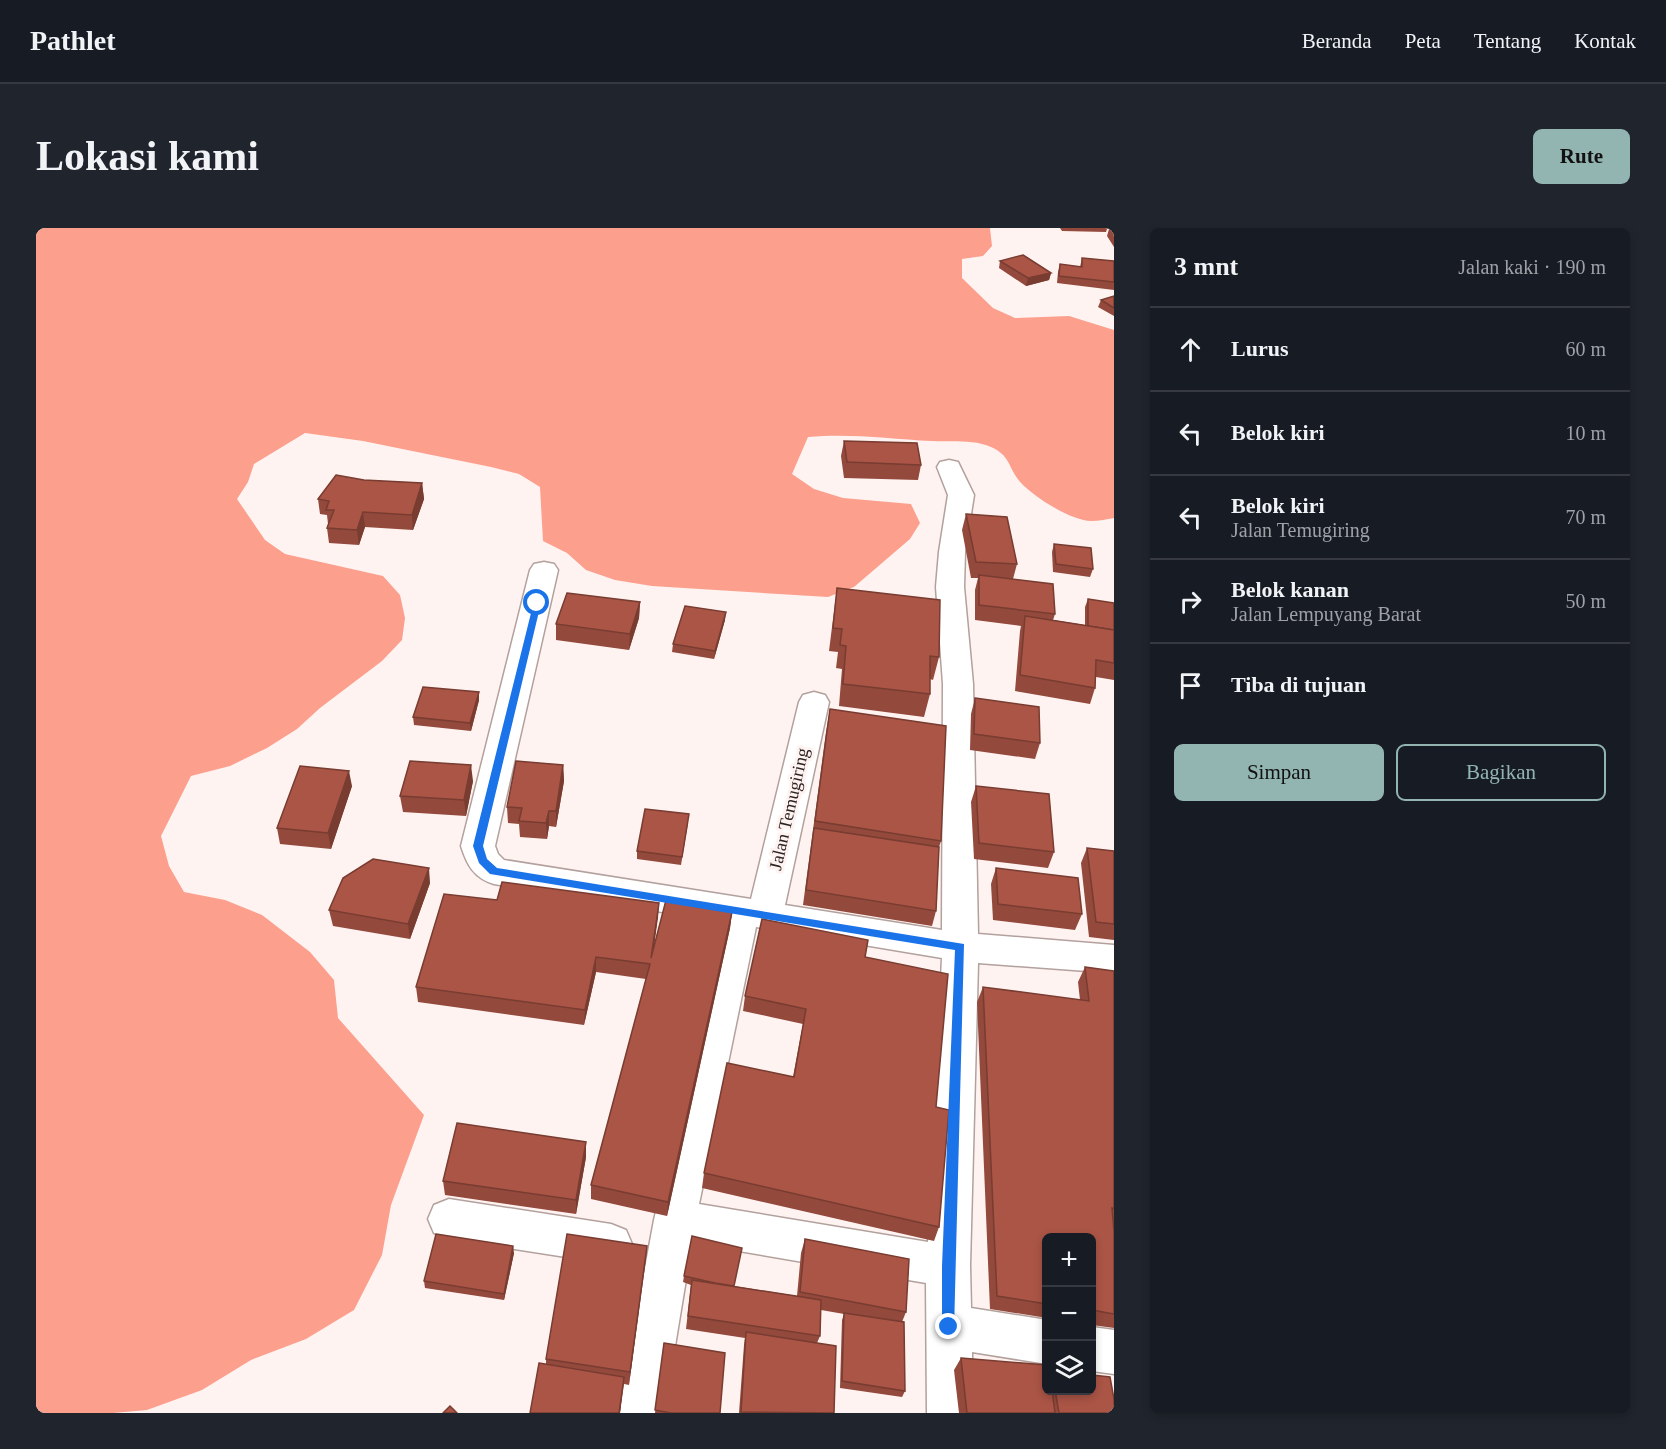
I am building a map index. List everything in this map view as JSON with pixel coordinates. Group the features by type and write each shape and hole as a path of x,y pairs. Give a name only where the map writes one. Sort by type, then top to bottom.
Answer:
{"street":[{"path":"949,467 961,495 952,552 950,587 958,684 960,947 948,1266 950,1413"},
{"path":"544,570 478,846 483,861 494,871 960,947 1114,959"},
{"name":"Jalan Temugiring","path":"640,1413 672,1237 754,914 814,702"},
{"path":"449,1219 672,1237 948,1266"},
{"path":"949,1327 1042,1341"},
{"path":"1096,1349 1114,1352"}],"shaded area":[{"path":"36,228 990,228 992,246 983,256 962,259 962,278 993,308 1015,318 1069,316 1114,330 1114,518 1083,520 1051,506 1017,478 1001,453 984,444 855,436 808,437 792,474 814,489 843,498 911,504 920,523 910,539 854,587 828,597 652,586 615,580 586,570 567,553 543,541 540,487 519,474 491,467 363,441 305,433 254,464 248,482 237,499 265,540 285,554 383,576 400,595 405,618 402,640 382,661 320,708 297,729 267,748 230,766 191,776 161,836 169,866 184,892 225,900 262,915 310,952 334,980 338,1018 424,1115 391,1205 382,1255 354,1310 306,1339 251,1360 202,1390 147,1410 113,1413 36,1413"}],"building":[{"path":"1023,255 1051,273 1028,278 1000,261"},
{"path":"1082,258 1114,261 1114,282 1059,276 1060,264 1082,267"},
{"path":"1114,296 1114,308 1101,300"},
{"path":"844,441 917,443 921,465 847,462"},
{"path":"336,475 364,480 422,483 412,515 363,512 357,530 327,528 334,510 326,510 329,501 318,499"},
{"path":"966,514 1007,517 1017,564 976,562"},
{"path":"1054,544 1091,548 1093,569 1056,564"},
{"path":"979,575 1053,584 1055,614 979,605"},
{"path":"837,588 940,600 939,657 930,656 930,694 843,684 846,646 840,645 842,629 833,628"},
{"path":"567,593 640,602 630,634 556,624"},
{"path":"1088,599 1114,603 1114,630 1088,626"},
{"path":"685,606 726,612 715,651 673,644"},
{"path":"1025,616 1114,630 1114,663 1096,660 1095,688 1020,675"},
{"path":"423,687 479,692 470,723 413,717"},
{"path":"975,698 1039,707 1040,743 974,734"},
{"path":"830,709 946,726 941,841 815,821"},
{"path":"410,761 471,765 464,800 400,796"},
{"path":"516,761 563,765 556,811 549,811 546,823 519,821 522,808 507,807"},
{"path":"300,766 349,771 328,833 277,828"},
{"path":"976,786 1049,794 1054,852 979,843"},
{"path":"645,809 689,814 682,857 637,851"},
{"path":"814,828 939,847 936,911 806,890"},
{"path":"1087,848 1114,851 1114,924 1096,922"},
{"path":"373,859 429,868 408,924 329,910 343,878"},
{"path":"996,868 1078,878 1082,914 998,904"},
{"path":"502,882 659,903 651,958 666,900 732,912 668,1202 591,1185 650,964 596,957 585,1010 416,987 444,894 497,900"},
{"path":"762,919 868,940 865,957 948,974 936,1107 949,1110 939,1227 704,1173 727,1063 794,1077 806,1009 745,996"},
{"path":"1085,967 1114,971 1114,1209 1112,1208 1114,1314 1096,1311 1096,1233 1042,1233 1042,1303 997,1296 983,987 1089,1001"},
{"path":"457,1123 586,1142 576,1200 443,1181"},
{"path":"436,1234 513,1246 504,1294 424,1281"},
{"path":"567,1234 647,1246 630,1372 546,1359"},
{"path":"692,1236 742,1248 734,1286 684,1276"},
{"path":"805,1239 909,1259 906,1312 800,1292"},
{"path":"692,1280 821,1300 820,1336 688,1316"},
{"path":"844,1313 904,1322 905,1391 842,1381"},
{"path":"746,1332 836,1346 834,1413 741,1412"},
{"path":"664,1343 725,1353 720,1413 671,1413 655,1410"},
{"path":"961,1358 1042,1365 1042,1395 1053,1395 1055,1413 967,1413"},
{"path":"539,1363 624,1377 619,1413 530,1413"},
{"path":"1096,1375 1110,1377 1114,1413 1059,1413 1056,1395 1096,1395"},
{"path":"450,1406 457,1413 443,1413"}],"route":[{"path":"537,603 478,846 483,861 494,871 960,947 948,1266 949,1327"}]}
